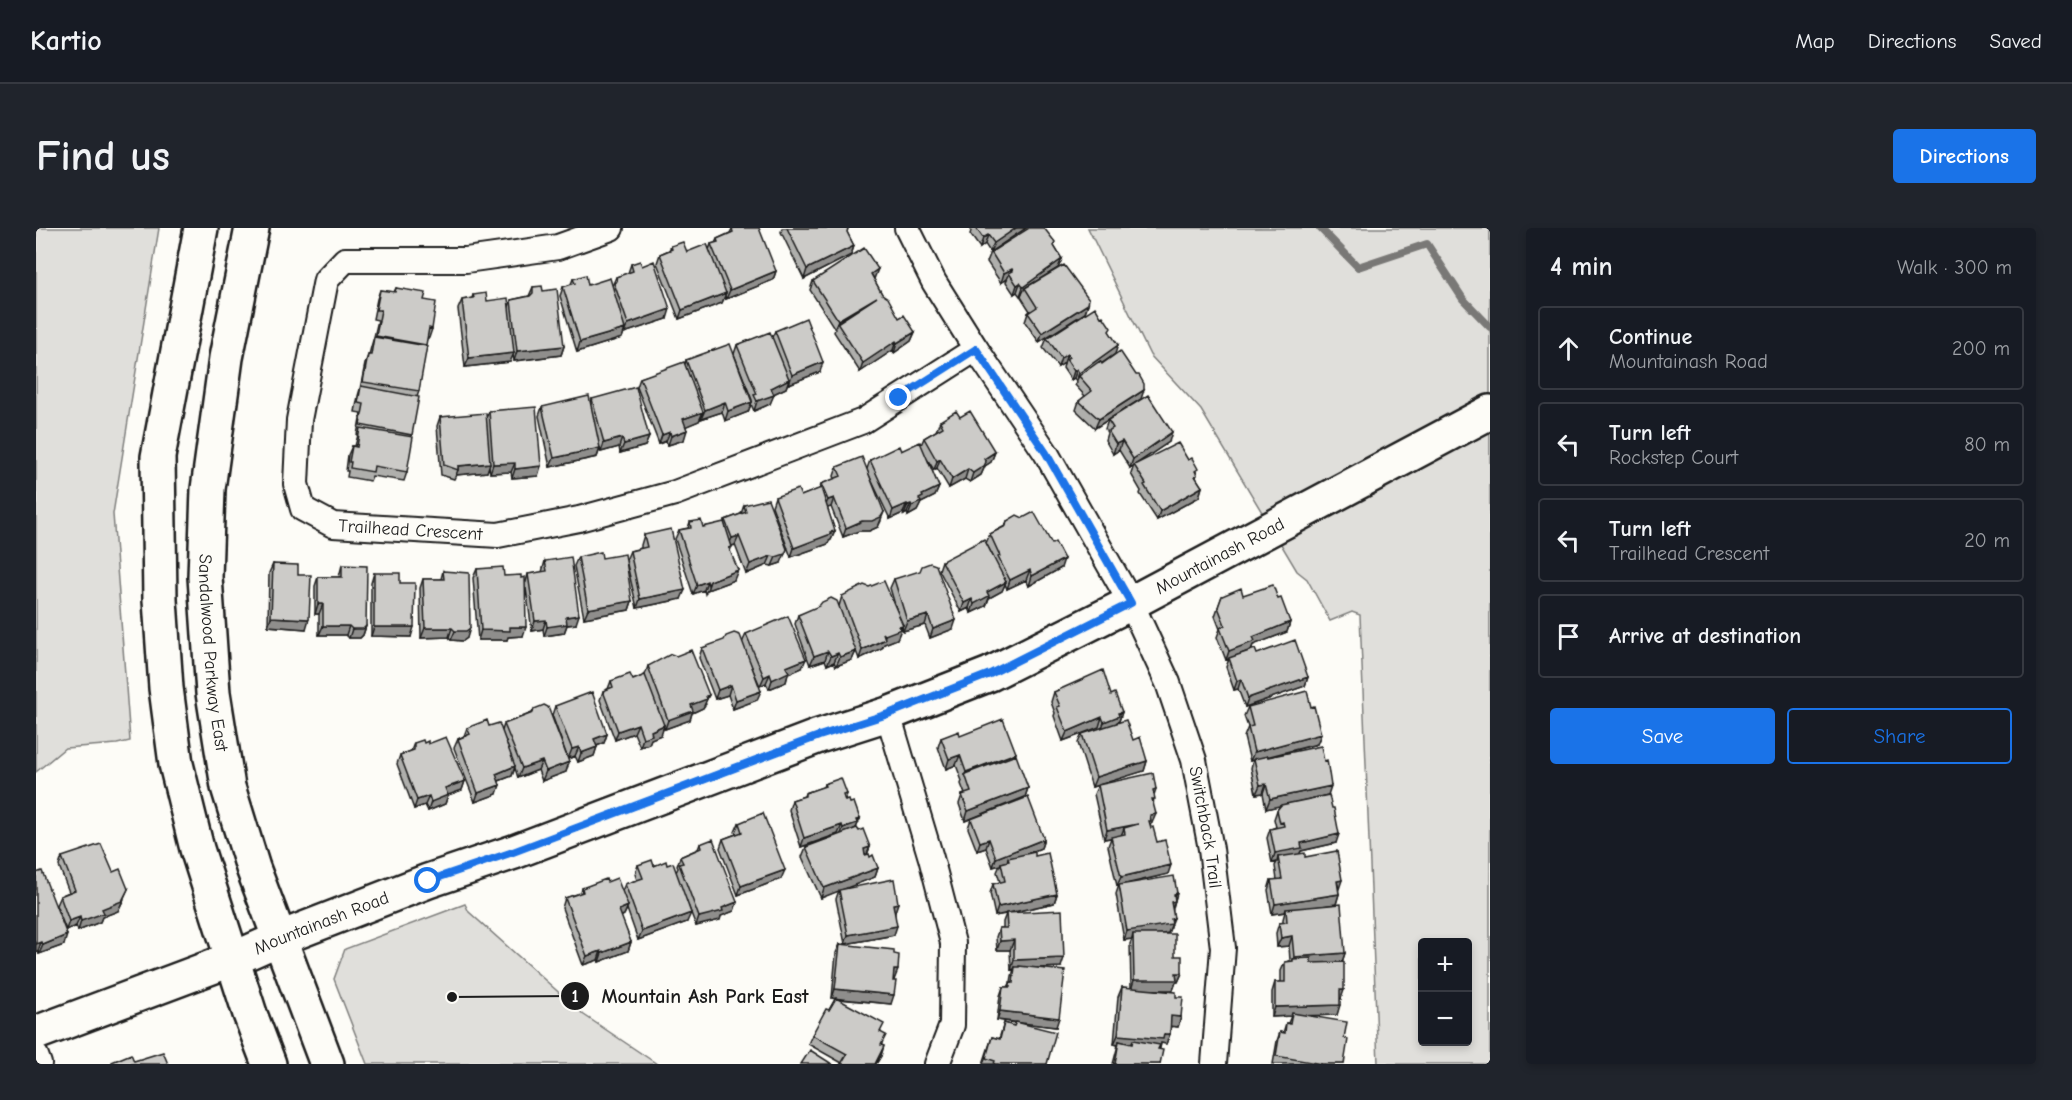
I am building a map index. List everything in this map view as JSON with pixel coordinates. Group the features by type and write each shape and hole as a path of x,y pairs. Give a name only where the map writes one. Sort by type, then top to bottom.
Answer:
{"main road":[{"path":"201,228 159,458 160,600 166,687 176,764 197,849 250,1014 269,1064"},
{"name":"Sandalwood Parkway East","path":"252,228 228,347 208,489 205,576 213,693 228,787 253,868 327,1064"},
{"name":"Mountainash Road","path":"36,1033 233,959 408,889 524,848 819,736 888,714 990,674 1131,603 1490,412"}],"street":[{"name":"Trailhead Crescent","path":"611,228 558,247 466,260 345,261 326,280 299,420 296,484 303,509 333,525 498,535 579,519 675,493 863,420 976,349"},
{"name":"Switchback Trail","path":"906,228 934,282 1046,453 1131,603 1168,682 1194,760 1211,849 1223,948 1214,1064"},
{"path":"888,714 931,858 953,943 952,1026 937,1064"},
{"path":"36,1056 39,1064"}],"shaded area":[{"path":"36,228 159,228 113,514 130,741 65,748 36,772"},
{"path":"1088,228 1490,228 1490,1064 1378,1064 1360,615 1352,612 1330,621 1307,579 1297,571 1201,410 1150,355"},
{"path":"465,904 469,912 584,1015 657,1064 367,1064 334,979 345,949"}],"building":[{"path":"734,228 759,228 776,271 730,290 711,244 733,232"},
{"path":"787,228 848,228 847,232 854,246 807,269"},
{"path":"976,228 1016,228 994,243 988,235 983,238"},
{"path":"1029,228 1044,228 1055,242 1054,246 1062,259 1023,287 1020,283 1017,285 1009,273 1013,271 1012,269 1004,273 991,252"},
{"path":"683,242 687,252 707,244 726,293 682,310 660,254 672,249 671,246"},
{"path":"864,248 878,269 871,274 882,294 888,298 899,318 904,315 915,332 897,343 896,341 863,363 837,323 877,297 838,320 813,281"},
{"path":"640,261 642,266 654,261 670,309 628,324 614,283 617,281 616,277 633,271 631,264"},
{"path":"1064,265 1089,299 1088,304 1042,333 1028,313 1037,307 1025,288"},
{"path":"586,275 588,285 610,278 625,329 580,342 563,287 575,283 573,279"},
{"path":"542,286 543,291 557,289 564,346 517,351 511,300 530,296 533,293 533,287"},
{"path":"396,288 426,293 424,300 436,302 432,329 429,328 426,345 376,336 381,310 376,310 380,290 395,292"},
{"path":"486,293 487,301 508,298 514,353 469,358 462,300"},
{"path":"1095,307 1111,328 1109,331 1118,345 1079,373 1077,369 1074,371 1066,359 1069,357 1067,354 1061,358 1047,338"},
{"path":"806,318 823,362 792,375 775,331"},
{"path":"770,332 789,379 771,388 774,395 757,401 754,395 757,394 737,345"},
{"path":"374,337 427,346 419,391 363,382"},
{"path":"730,344 752,402 728,411 725,402 705,410 686,360"},
{"path":"1120,351 1136,375 1139,375 1144,384 1144,390 1099,419 1079,401 1092,391 1079,376 1100,361 1102,364"},
{"path":"684,362 703,412 683,419 687,430 671,436 670,432 662,435 640,378"},
{"path":"361,386 419,397 412,435 360,425 364,404 358,403"},
{"path":"636,387 649,437 624,444 622,438 604,443 592,399"},
{"path":"1148,395 1172,432 1133,459 1122,441 1116,444 1108,431 1113,428 1108,420"},
{"path":"589,396 600,448 554,458 542,407"},
{"path":"536,407 541,466 515,469 515,463 493,464 489,411"},
{"path":"956,411 960,417 970,411 995,452 984,459 986,462 984,466 973,473 968,469 952,479 940,459 937,461 924,438 943,427 940,421"},
{"path":"486,413 490,463 458,466 458,470 444,465 440,417"},
{"path":"360,428 413,437 407,472 374,466 373,472 350,468 352,446 357,447"},
{"path":"920,442 939,487 922,495 923,497 919,499 921,502 912,506 907,504 893,510 870,460 899,446 901,451"},
{"path":"1178,443 1188,460 1192,458 1198,469 1195,471 1197,475 1195,476 1202,487 1160,511 1134,465"},
{"path":"862,457 884,512 881,517 872,521 862,521 846,528 834,498 828,500 821,484 841,476 837,467"},
{"path":"821,488 835,531 794,548 775,497 798,489 801,496"},
{"path":"768,499 787,549 785,554 771,556 750,564 739,536 732,538 725,520 746,512 744,505"},
{"path":"1034,512 1052,544 1055,542 1064,559 1032,576 1030,570 1010,580 998,557 1000,556 990,534 1006,526 1007,521 1017,515 1023,518"},
{"path":"701,520 703,527 724,522 732,547 729,548 738,570 710,581 708,585 707,581 697,585 679,530 691,528 690,522"},
{"path":"671,529 685,590 640,599 630,551 647,547 644,535"},
{"path":"984,539 1006,582 987,592 989,596 974,604 972,599 964,603 942,561"},
{"path":"601,552 602,558 625,554 632,601 588,609 578,557"},
{"path":"571,557 579,615 566,617 567,624 547,627 546,620 535,621 528,574 547,571 545,561"},
{"path":"930,563 936,565 956,620 933,629 928,615 907,621 894,579 920,571 922,566"},
{"path":"273,564 298,565 298,575 311,575 309,619 271,617"},
{"path":"342,565 367,566 366,626 363,629 352,629 349,626 323,626 323,604 318,604 318,577 342,577"},
{"path":"503,567 504,576 521,575 521,578 525,577 526,627 510,627 510,631 481,630 477,569"},
{"path":"443,571 469,573 470,628 466,631 455,631 452,628 425,628 423,579 444,579"},
{"path":"374,573 400,573 400,583 415,583 414,627 374,627"},
{"path":"884,581 903,625 899,626 901,629 885,635 883,633 885,639 862,650 842,596 864,585 869,587"},
{"path":"1273,585 1278,599 1281,598 1290,622 1253,637 1255,641 1229,651 1220,628 1225,625 1218,607 1222,596 1241,588 1243,595"},
{"path":"831,598 837,601 856,651 840,657 838,653 831,656 828,651 814,656 798,615"},
{"path":"788,616 806,659 786,667 789,672 772,680 770,674 764,677 746,634"},
{"path":"734,633 740,635 761,691 736,700 731,685 718,690 702,648 724,640 726,636"},
{"path":"1295,640 1308,677 1248,698 1241,679 1237,681 1229,658 1255,649 1257,654"},
{"path":"691,650 709,695 706,696 707,699 691,705 693,711 668,720 648,666 671,654 676,656"},
{"path":"1103,670 1111,695 1115,693 1122,712 1118,713 1119,716 1104,722 1102,717 1067,732 1054,692"},
{"path":"630,674 633,680 645,675 664,725 651,731 652,735 643,738 638,724 618,731 603,691 613,687 611,681"},
{"path":"1307,691 1311,707 1314,706 1321,734 1254,752 1248,727 1253,726 1248,707"},
{"path":"592,692 607,734 594,739 597,747 581,753 579,747 572,749 555,706"},
{"path":"544,705 548,707 569,762 546,771 542,761 522,768 504,724 533,713 534,709"},
{"path":"1003,719 1016,753 966,772 960,755 949,759 941,738 959,731 960,736"},
{"path":"487,720 489,726 499,723 515,766 496,774 500,785 478,793 458,739 470,734 467,728"},
{"path":"1126,720 1133,740 1140,737 1147,761 1096,777 1082,734"},
{"path":"446,737 465,781 445,788 448,795 431,802 429,796 417,800 400,755 414,750 414,743 423,740 424,743 428,741 428,744"},
{"path":"1321,746 1324,761 1327,760 1331,786 1270,799 1266,784 1260,785 1254,759"},
{"path":"1016,755 1028,788 968,811 962,795 971,792 965,774"},
{"path":"1153,773 1156,789 1153,790 1155,799 1152,799 1156,814 1150,815 1151,821 1149,821 1157,842 1165,840 1171,865 1121,877 1111,837 1125,834 1124,828 1138,824 1107,830 1098,785"},
{"path":"841,778 847,794 843,795 845,801 854,802 860,819 856,820 857,823 843,828 842,825 804,838 792,800"},
{"path":"1329,795 1339,834 1301,843 1302,848 1275,853 1270,829 1284,826 1283,822 1280,823 1277,810 1281,805"},
{"path":"1028,797 1044,839 996,858 989,839 980,842 971,819"},
{"path":"763,813 785,870 741,886 723,839 742,832 739,823"},
{"path":"857,828 859,831 863,829 870,847 864,849 865,855 869,854 870,857 873,855 878,868 824,888 806,847"},
{"path":"713,839 737,902 722,908 723,911 699,917 679,864 683,863 680,857 701,848 700,844"},
{"path":"101,844 113,872 120,869 128,889 122,901 102,909 104,913 81,921 80,917 69,921 60,896 75,890 62,857"},
{"path":"1337,851 1342,880 1337,881 1339,894 1275,904 1271,880 1282,879 1278,857 1305,853 1305,857"},
{"path":"1035,852 1035,856 1048,853 1057,894 998,907 993,884 1005,881 1001,863 1009,861 1008,858"},
{"path":"652,860 654,866 666,861 667,865 673,863 691,913 642,931 625,884 643,878 638,865"},
{"path":"42,871 67,935 43,945 41,942 36,944 36,873"},
{"path":"1174,876 1177,893 1174,894 1175,901 1171,902 1174,918 1171,919 1172,924 1127,931 1119,885"},
{"path":"617,878 628,906 619,910 631,942 587,956 565,898 583,892 582,888 606,879 607,882"},
{"path":"894,879 898,903 893,904 897,926 848,935 839,890"},
{"path":"1341,904 1345,953 1294,957 1292,936 1281,938 1279,923 1287,922 1286,909"},
{"path":"1062,910 1064,958 1014,960 1014,940 1000,941 999,928 1007,928 1006,913"},
{"path":"1133,934 1175,934 1175,956 1182,956 1182,973 1176,973 1177,980 1134,980"},
{"path":"840,944 894,950 894,954 899,955 898,970 894,970 893,981 896,981 894,995 835,989"},
{"path":"1311,958 1311,963 1344,962 1344,990 1340,990 1340,1005 1275,1007 1275,982 1285,982 1285,962"},
{"path":"1015,967 1065,971 1059,1018 1000,1011 1003,987 1010,987 1010,982 1013,983"},
{"path":"1122,987 1176,992 1176,997 1183,997 1181,1017 1171,1016 1170,1034 1164,1034 1163,1039 1118,1035"},
{"path":"836,998 884,1024 880,1032 886,1035 881,1045 884,1046 875,1064 841,1064 847,1054 812,1035 826,1009 829,1010"},
{"path":"1292,1013 1347,1022 1344,1038 1348,1039 1344,1064 1322,1064 1276,1056 1280,1032 1285,1033 1286,1023 1290,1024"},
{"path":"1016,1022 1056,1032 1047,1064 994,1064 995,1061 986,1058 992,1037 1000,1039 1004,1023 1014,1026"},
{"path":"1133,1040 1160,1045 1158,1049 1163,1050 1160,1064 1115,1064 1119,1041 1132,1044"},
{"path":"810,1050 832,1064 801,1064"},
{"path":"163,1052 168,1064 113,1064 112,1062 131,1054 134,1061"}],"waterway":[{"path":"1320,228 1358,267 1427,244 1463,299 1490,327"}],"place":[{"name":"Mountain Ash Park East","path":"452,997"}],"route":[{"path":"428,881 513,852 819,736 888,714 990,674 1131,603 1046,453 976,349 899,398"}]}
